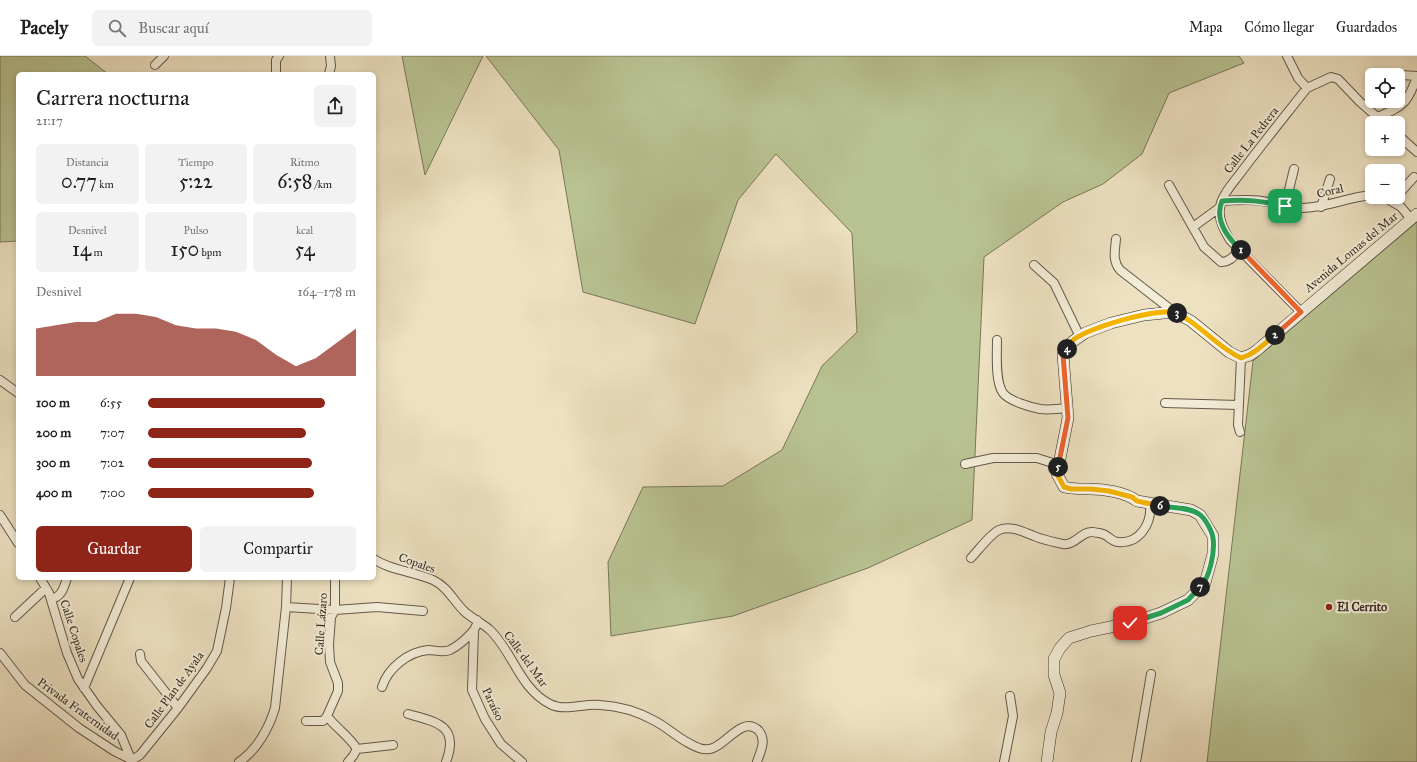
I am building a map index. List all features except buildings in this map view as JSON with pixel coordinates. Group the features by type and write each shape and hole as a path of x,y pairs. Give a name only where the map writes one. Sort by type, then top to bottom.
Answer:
{"main road":[{"name":"Avenida Lomas del Mar","path":"1241,358 1256,352 1414,217"},
{"path":"1047,762 1051,732 1057,713 1060,693 1054,675 1054,659 1060,648 1069,638 1091,631 1130,623 1161,613 1188,600 1205,583 1213,554 1213,536 1200,515 1191,510 1137,501 1132,497 1109,491 1071,489 1064,487 1057,474 1068,418 1063,355 1072,342 1111,323 1144,315 1174,312 1191,321 1229,352 1241,358"}],"street":[{"path":"155,66 164,56"},
{"path":"276,72 276,60 279,56"},
{"path":"330,56 331,66 330,72"},
{"path":"1287,56 1298,78 1307,88 1331,77 1338,79 1376,116"},
{"path":"1379,116 1399,108 1410,94 1417,76 1405,75"},
{"name":"Calle La Pedrera","path":"1221,205 1228,189 1307,88"},
{"path":"1405,141 1417,152"},
{"path":"1285,206 1294,169"},
{"path":"1405,187 1414,177"},
{"path":"1321,207 1330,179"},
{"path":"1169,184 1204,247 1221,262 1228,262 1240,250"},
{"name":"Coral","path":"1221,205 1245,199 1301,208 1321,207 1365,196"},
{"path":"1399,204 1414,217"},
{"path":"1193,227 1221,205"},
{"path":"1221,205 1222,226 1230,240 1301,312"},
{"path":"1116,239 1116,264 1120,270 1174,312"},
{"path":"1034,265 1054,283 1080,337"},
{"path":"997,340 999,382 1002,392 1007,397 1021,404 1040,409 1068,408"},
{"path":"1240,432 1238,425 1241,358"},
{"path":"0,380 16,392"},
{"path":"1165,403 1239,405"},
{"path":"965,464 993,458 1037,458 1059,465"},
{"path":"971,558 998,530 1022,530 1033,536 1063,544 1069,544 1081,536 1091,532 1104,534 1117,542 1131,541 1139,536 1146,527 1151,512 1150,504"},
{"path":"0,515 16,540"},
{"name":"Copales","path":"376,560 380,563 422,575 436,581 445,588 465,612"},
{"name":"Calle Copales","path":"41,580 51,599 66,653 78,678 97,706 121,735 132,761"},
{"path":"51,599 56,598 62,593 66,580"},
{"path":"84,688 129,580"},
{"name":"Calle Plan de Ayala","path":"132,761 140,755 178,708 207,668 217,651 226,608 230,580"},
{"path":"239,762 254,748 264,733 275,708 288,580"},
{"name":"Calle Lázaro","path":"326,717 338,691 338,683 330,662 329,645 331,617 335,610 335,580"},
{"name":"Calle Copales","path":"15,617 46,588"},
{"path":"286,607 335,610 377,608 423,611"},
{"name":"Calle del Mar","path":"465,612 490,630 508,654 529,688 540,699 552,705 567,707 601,705 633,711 655,720 695,747 706,750 714,748 738,730 747,726 755,727 761,733 764,743 757,762"},
{"name":"Paraíso","path":"477,620 474,630 472,690 485,719 501,744 522,762"},
{"path":"382,688 384,680 388,674 397,664 407,657 423,651 450,650 474,630"},
{"name":"Privada Fraternidad","path":"0,653 25,685 79,728 132,761"},
{"path":"140,654 141,662 178,708"},
{"path":"1136,762 1151,674"},
{"path":"1004,762 1013,716 1010,696"},
{"path":"408,714 438,722 444,727 449,736 450,743 450,753 446,762"},
{"path":"306,721 318,722 323,721 326,717 352,741 357,749"},
{"path":"357,749 393,744"},
{"path":"348,762 357,749"}],"green space":[{"path":"0,56 85,56 105,72 16,72 16,241 0,242"},
{"path":"402,56 483,56 425,175"},
{"path":"486,56 1239,56 1244,63 1169,93 1142,154 1103,184 1063,202 984,257 972,520 868,568 733,616 611,636 608,562 643,487 723,486 782,450 822,366 857,332 852,233 776,154 738,200 695,324 583,292 559,150"},
{"path":"1417,222 1417,762 1207,762 1253,361"}],"place":[{"name":"El Cerrito","path":"1329,607"}],"route":[{"path":"1130,623 1161,613 1188,600 1205,583 1213,554 1213,536 1200,515 1191,510 1137,501 1132,497 1109,491 1071,489 1064,487 1057,474 1068,418 1063,355 1072,342 1085,333 1099,327 1144,315 1167,312 1174,312 1191,321 1229,352 1241,358 1256,352 1301,312 1230,240 1222,226 1219,208 1222,201 1245,199 1285,206"}]}
